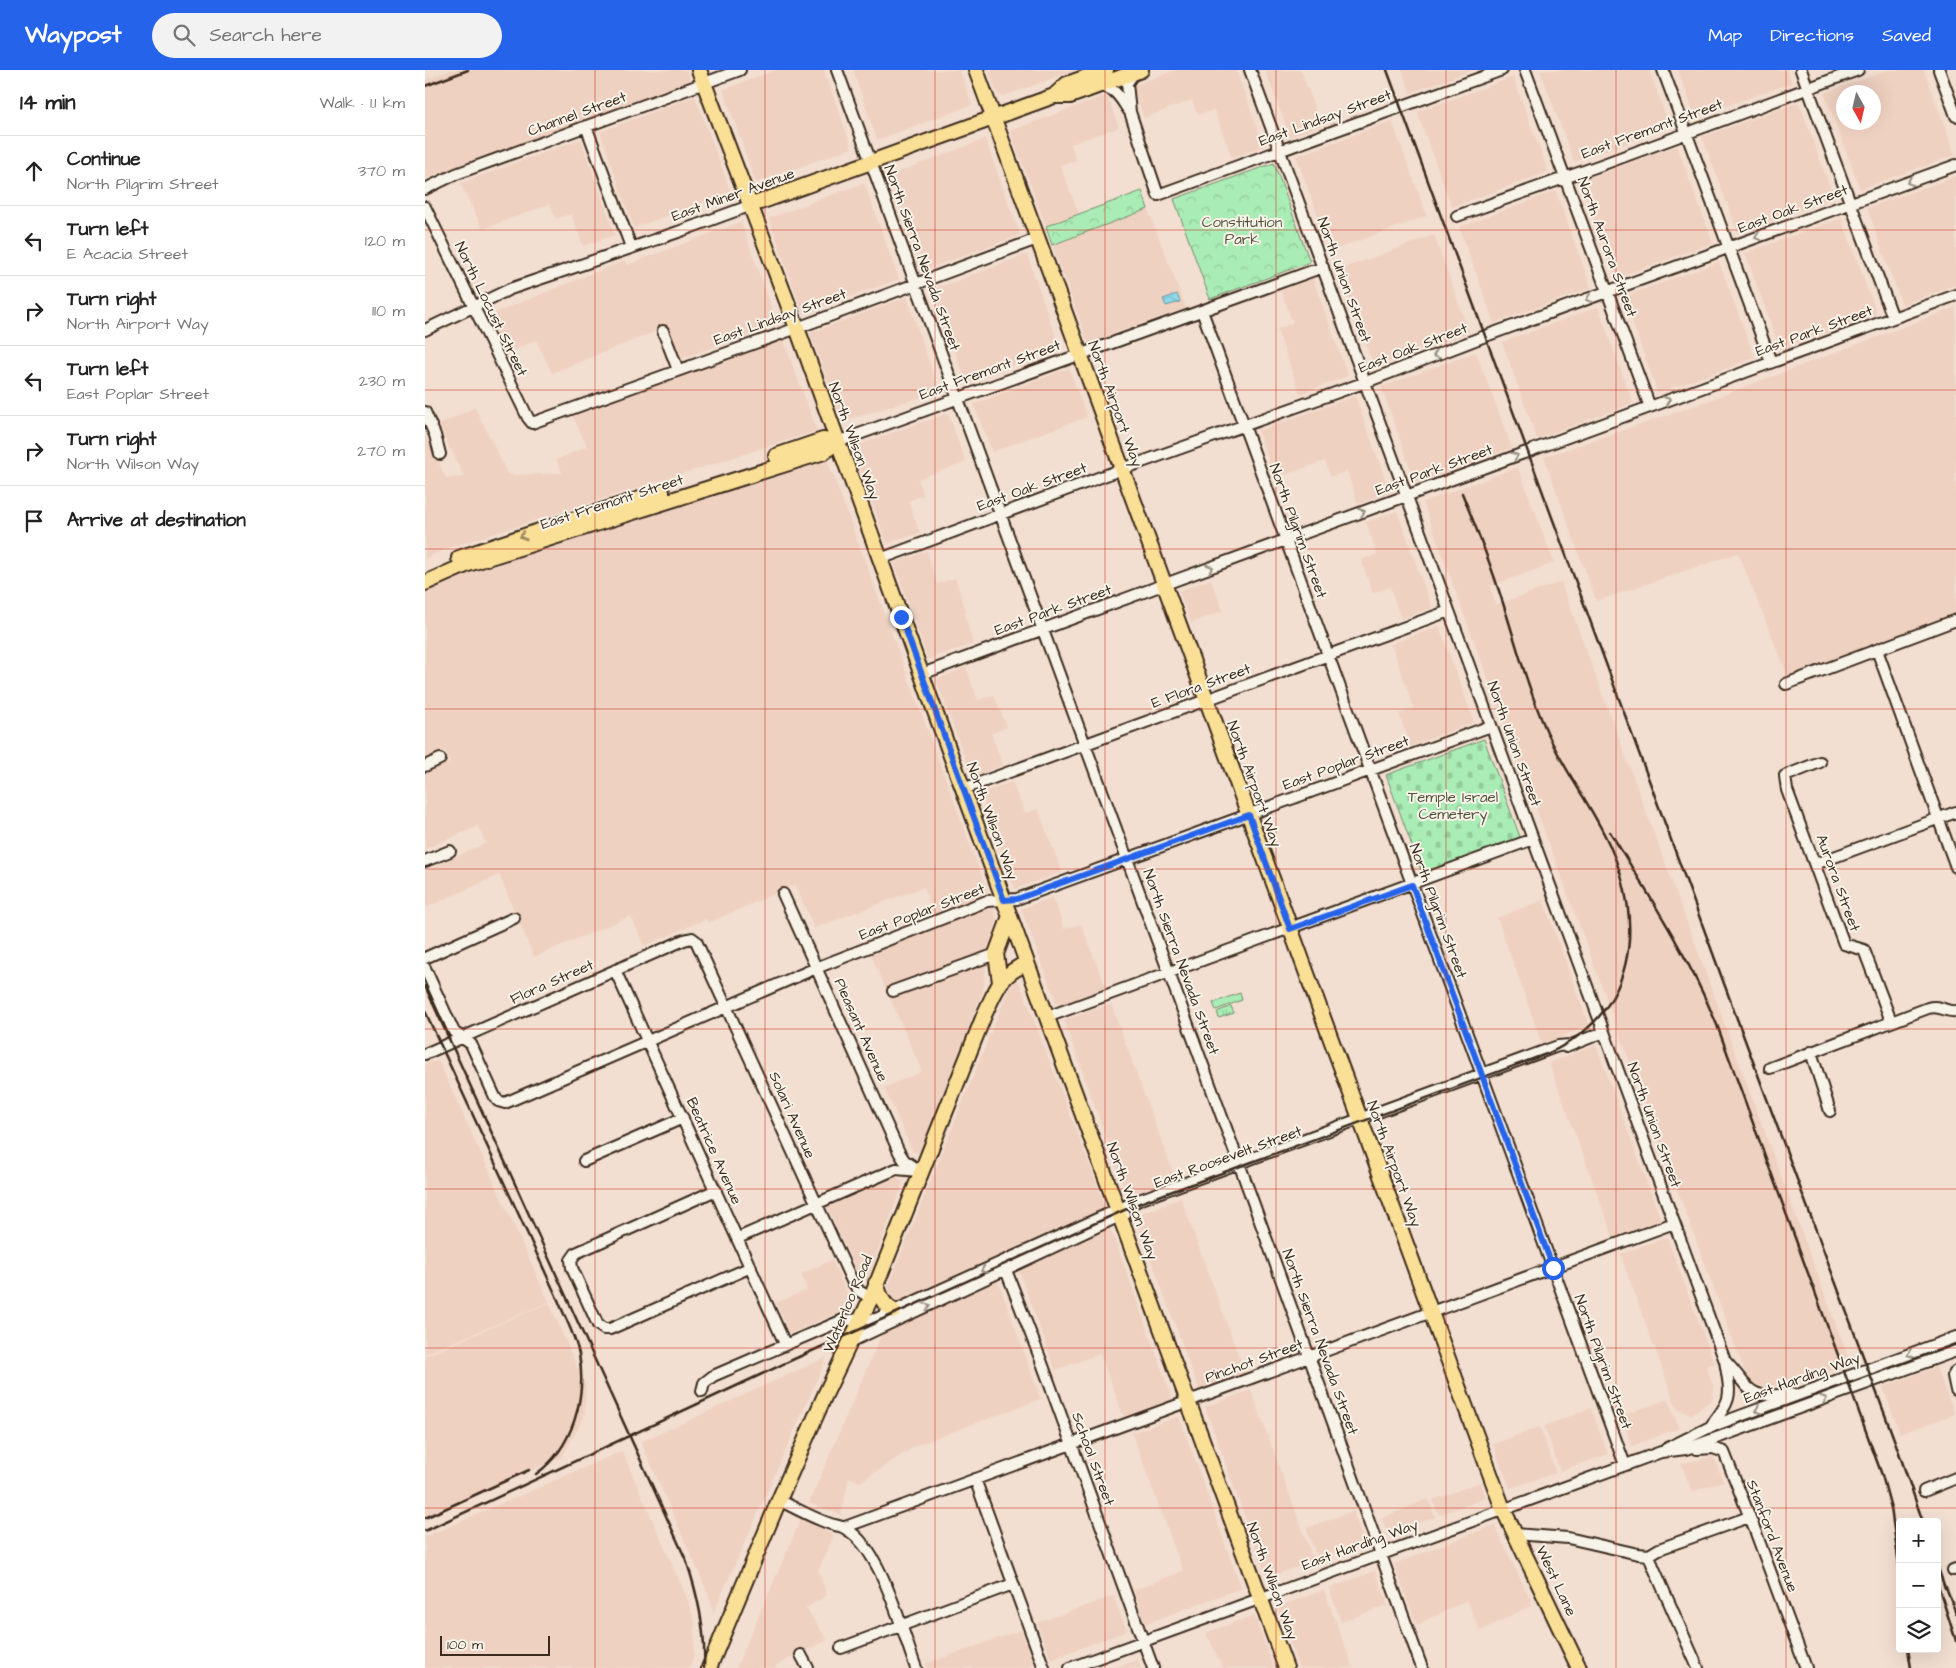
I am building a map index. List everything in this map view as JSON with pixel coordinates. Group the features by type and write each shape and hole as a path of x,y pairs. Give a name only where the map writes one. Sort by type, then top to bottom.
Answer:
{"main road":[{"name":"North Wilson Way","path":"699,70 749,206 797,328 963,789 1286,1668"},
{"name":"North Airport Way","path":"976,70 1503,1509"},
{"name":"East Miner Avenue","path":"749,206 1054,96 1070,96 1100,75 1138,71"},
{"name":"East Fremont Street","path":"425,572 492,546 823,440 837,442"},
{"name":"East Fremont Street","path":"425,583 468,564 824,452 837,442"},
{"path":"1000,982 996,954 1010,916"},
{"name":"Waterloo Road","path":"709,1668 779,1500 871,1298 985,1013 1000,982 1007,973 1027,963"},
{"path":"876,1284 886,1307 894,1311"},
{"name":"West Lane","path":"1503,1509 1579,1668"}],"street":[{"name":"Channel Street","path":"425,189 457,174 740,70"},
{"name":"North Sierra Nevada Street","path":"837,70 1240,1166 1422,1668"},
{"name":"North Union Street","path":"1250,70 1725,1361 1730,1390 1729,1399 1723,1413 1710,1427"},
{"name":"East Lindsay Street","path":"1130,112 1158,195 1502,70"},
{"name":"North Aurora Street","path":"1525,70 1650,406"},
{"path":"1663,70 1771,362"},
{"path":"1801,70 1893,318"},
{"name":"East Fremont Street","path":"1457,216 1858,70"},
{"path":"1939,70 1956,116"},
{"path":"1130,112 1127,85 1138,71"},
{"path":"1100,75 1105,87 1116,92 1130,112"},
{"path":"586,126 631,247"},
{"name":"East Oak Street","path":"880,559 1956,165"},
{"name":"East Miner Avenue","path":"425,330 513,288 749,206"},
{"name":"North Locust Street","path":"425,207 527,418 532,423"},
{"name":"East Lindsay Street","path":"532,423 1037,239"},
{"name":"East Fremont Street","path":"837,442 1323,267"},
{"name":"East Park Street","path":"922,674 1956,295"},
{"name":"North Pilgrim Street","path":"1201,311 1625,1465"},
{"path":"663,331 678,370"},
{"path":"425,412 441,454"},
{"name":"E Flora Street","path":"963,789 1449,611"},
{"path":"1785,684 1956,620"},
{"path":"1877,650 1956,867"},
{"name":"East Poplar Street","path":"463,1037 471,1044 498,1101 502,1103 509,1102 816,968 987,902 1017,899 1491,726"},
{"path":"425,766 440,759"},
{"name":"Aurora Street","path":"1820,762 1785,776 1790,798 1844,944 1864,950 1891,1021"},
{"path":"1815,864 1956,812"},
{"path":"1047,1017 1412,885 1533,839"},
{"path":"425,861 450,851"},
{"name":"Pleasant Avenue","path":"783,894 899,1152 904,1160 921,1171"},
{"path":"425,958 514,918"},
{"name":"Flora Street","path":"425,1054 692,938"},
{"name":"Solari Avenue","path":"692,938 696,941 852,1281 859,1291 871,1298"},
{"path":"893,991 996,954"},
{"path":"425,968 455,1032 463,1037"},
{"name":"Beatrice Avenue","path":"615,970 785,1344"},
{"path":"1770,1068 1934,1006 1952,1012 1956,1011"},
{"name":"East Roosevelt Street","path":"850,1342 1005,1266 1119,1213 1240,1166 1483,1077 1558,1046 1570,1045 1604,1032"},
{"path":"1811,1052 1830,1111"},
{"path":"584,1161 683,1118"},
{"path":"738,1238 896,1169 921,1171"},
{"path":"716,1190 576,1253 571,1260 572,1268 598,1325 603,1329 610,1329 751,1267"},
{"name":"Pinchot Street","path":"845,1527 1674,1223"},
{"name":"East Roosevelt Street","path":"702,1391 705,1383 713,1376 843,1320 876,1320 1005,1266"},
{"name":"School Street","path":"1005,1266 1153,1668"},
{"name":"East Harding Way","path":"1070,1668 1661,1452 1710,1427 1956,1338"},
{"name":"East Harding Way","path":"1661,1452 1686,1449 1956,1351"},
{"path":"1725,1361 1741,1382 1752,1392 1762,1396 1807,1392"},
{"path":"1955,1372 1953,1376 1956,1390"},
{"name":"Stanford Avenue","path":"1686,1449 1713,1448 1724,1452 1806,1668"},
{"path":"1923,1491 1956,1478"},
{"path":"975,1479 1044,1668"},
{"path":"779,1500 828,1524 845,1527 853,1533 875,1560 916,1668"},
{"path":"1515,1534 1568,1538 1649,1555 1659,1549 1749,1516"},
{"path":"1649,1555 1699,1668"},
{"path":"841,1648 1013,1584"},
{"path":"801,1655 808,1668"}],"shaded area":[{"path":"451,70 687,70 691,82 425,179 425,80"},
{"path":"775,70 824,70 852,148 756,183 723,90"},
{"path":"853,70 960,70 972,105 877,140"},
{"path":"988,70 1076,70 1004,96 998,95"},
{"path":"1176,70 1236,70 1264,146 1232,158 1214,110 1198,115 1192,100 1144,118 1132,86"},
{"path":"1265,70 1301,70 1321,125 1290,137"},
{"path":"1402,70 1473,70 1410,93"},
{"path":"1540,70 1649,70 1670,127 1574,162"},
{"path":"1678,70 1787,70 1792,83 1695,117"},
{"path":"1888,70 1924,70 1955,155 1860,189 1838,130 1881,130 1881,85 1846,85"},
{"path":"1513,77 1548,172 1452,207 1417,112"},
{"path":"1836,89 1836,125 1824,93"},
{"path":"1107,95 1119,127 1071,144 1076,160 1060,165 1079,214 1046,226 1010,131"},
{"path":"695,96 731,192 634,228 600,132"},
{"path":"1799,102 1834,198 1738,233 1702,137"},
{"path":"1392,121 1427,216 1331,251 1296,156"},
{"path":"581,139 615,235 583,246 571,214 556,219 550,204 483,229 460,183"},
{"path":"985,139 1020,235 925,270 890,175"},
{"path":"1677,146 1713,243 1616,278 1580,181"},
{"path":"1956,176 1956,285 1902,305 1867,208"},
{"path":"864,183 899,279 803,314 769,218"},
{"path":"1556,191 1591,288 1494,323 1459,227"},
{"path":"1148,209 1186,308 1088,343 1052,245"},
{"path":"1841,218 1877,314 1780,349 1745,253"},
{"path":"741,222 778,325 671,362 659,330 552,373 536,340 505,354 487,316 608,267 625,261 627,265"},
{"path":"1434,235 1469,332 1374,367 1338,270"},
{"path":"1027,254 1059,346 967,384 932,290"},
{"path":"1719,262 1755,358 1658,393 1623,297"},
{"path":"1313,279 1348,376 1300,394 1277,329 1293,323 1281,291"},
{"path":"907,297 939,392 849,419 840,415 810,333"},
{"path":"1598,307 1633,403 1537,439 1502,342"},
{"path":"1956,307 1956,615 1789,678 1738,553 1596,601 1544,457 1691,407"},
{"path":"781,333 817,431 445,549 425,559 425,434 446,478 464,477 439,425 475,407 508,475 562,473 556,460 587,446 568,407"},
{"path":"1476,352 1512,448 1416,483 1381,387"},
{"path":"1069,368 1087,417 992,452 974,404"},
{"path":"1355,396 1390,492 1358,504 1347,471 1331,477 1325,461 1275,478 1258,431"},
{"path":"948,413 966,462 918,479 924,495 908,501 920,533 887,544 852,447"},
{"path":"826,456 989,896 941,912 943,917 935,920 924,887 814,928 795,885 708,923 706,919 644,946 631,916 534,957 499,875 425,908 425,871 486,843 478,826 425,849 425,774 450,762 444,750 425,759 425,589 454,575"},
{"path":"1518,467 1554,563 1490,586 1496,605 1561,582 1851,1365 1769,1388 1754,1384 1746,1375 1423,502"},
{"path":"1397,511 1432,608 1401,619 1390,587 1373,593 1361,560 1377,554 1366,522"},
{"path":"927,551 937,584 955,578 966,610 964,612 973,644 928,659 894,563"},
{"path":"1211,579 1223,611 1191,623 1179,591"},
{"path":"1439,626 1474,722 1411,746 1399,714 1414,708 1391,644"},
{"path":"966,667 978,700 994,695 1007,727 991,734 1003,765 972,777 936,680"},
{"path":"1012,782 1025,813 1038,809 1062,872 1015,889 980,793"},
{"path":"1053,897 1064,929 1081,924 1106,988 1058,1006 1021,909"},
{"path":"1543,900 1589,1026 1542,1044 1497,918"},
{"path":"993,907 997,919 989,953 890,987 894,996 986,965 983,990 920,1153 913,1152 884,1088 922,1071 868,949"},
{"path":"1019,981 1108,1213 902,1303 894,1303 889,1295 888,1286 1011,983"},
{"path":"1111,1004 1175,1178 1127,1196 1064,1020"},
{"path":"1596,1045 1661,1220 1613,1237 1549,1063"},
{"path":"438,1060 549,1302 425,1354 425,1065"},
{"path":"896,1176 903,1183 867,1280 860,1279 827,1207"},
{"path":"1181,1198 1245,1373 1199,1390 1135,1216"},
{"path":"1110,1227 1173,1400 1124,1417 1100,1354 1055,1370 1019,1271"},
{"path":"1667,1237 1714,1363 1706,1366 1714,1388 1712,1400 1691,1415 1677,1409 1620,1254"},
{"path":"832,1260 851,1302 848,1308 789,1334 776,1303 807,1290 801,1274"},
{"path":"998,1281 1041,1399 917,1445 860,1482 849,1477 841,1515 809,1503 882,1333"},
{"path":"549,1303 586,1387 584,1417 562,1457 425,1516 425,1356"},
{"path":"827,1357 713,1614 710,1598 641,1442"},
{"path":"1936,1367 1955,1414 1900,1434 1883,1387"},
{"path":"1251,1390 1314,1561 1267,1578 1205,1407"},
{"path":"1668,1399 1679,1428 1632,1446 1621,1416"},
{"path":"1591,1408 1608,1454 1560,1471 1544,1426"},
{"path":"1179,1416 1241,1588 1145,1624 1134,1590 1183,1571 1132,1433"},
{"path":"1540,1427 1556,1473 1510,1488 1493,1444"},
{"path":"622,1451 688,1600 695,1624 694,1656 689,1668 425,1668 425,1537"},
{"path":"1714,1457 1723,1481 1692,1492 1681,1463"},
{"path":"1481,1482 1486,1498 1439,1515 1433,1500"},
{"path":"1428,1499 1435,1517 1387,1534 1382,1518"},
{"path":"1353,1511 1364,1542 1318,1559 1306,1528"},
{"path":"801,1519 834,1535 818,1570 827,1595 806,1608 827,1640 775,1666 776,1668 736,1668"},
{"path":"1494,1525 1533,1605 1480,1631 1467,1600 1417,1625 1394,1564"},
{"path":"1375,1571 1388,1605 1341,1622 1329,1588"},
{"path":"1324,1590 1353,1668 1299,1668 1277,1607"},
{"path":"1113,1596 1127,1631 1051,1659 1037,1623"},
{"path":"1254,1615 1274,1668 1223,1668 1206,1633"},
{"path":"1021,1630 1034,1664 1024,1668 927,1668 926,1664"},
{"path":"1138,1660 1141,1668 1115,1668 1117,1667"}],"green space":[{"name":"Constitution Park","path":"1274,163 1310,262 1210,299 1174,199"},
{"path":"1142,191 1148,209 1052,245 1046,226"},
{"name":"Temple Israel Cemetery","path":"1484,739 1520,837 1422,873 1386,775"},
{"path":"1240,993 1242,1000 1216,1010 1213,1003"},
{"path":"1231,1006 1234,1013 1219,1018 1217,1012"}],"water":[{"path":"1177,294 1180,302 1166,306 1163,299"}],"railway":[{"path":"425,86 468,70"},
{"path":"1387,70 1897,1447 1922,1518"},
{"path":"425,1531 792,1360 1140,1203 1549,1053 1578,1036 1600,1015 1616,990 1625,964 1629,935 1627,905 1621,874 1609,844 1544,725 1493,573 1462,493"},
{"path":"1610,832 1681,951 1717,1025 1882,1475 1891,1508 1899,1563"},
{"path":"425,986 686,1560 700,1613 704,1640 704,1668"},
{"path":"425,1011 558,1300 579,1354 581,1387 579,1404 574,1420 568,1436 559,1450 549,1463 536,1474"},
{"path":"425,1518 529,1470"},
{"path":"1941,1576 1945,1588"},
{"path":"1946,1587 1956,1613"},
{"path":"1941,1594 1956,1641"},
{"path":"1909,1653 1911,1668"}],"route":[{"path":"901,617 1004,900 1017,899 1249,815 1290,929 1412,885 1553,1268"}]}
